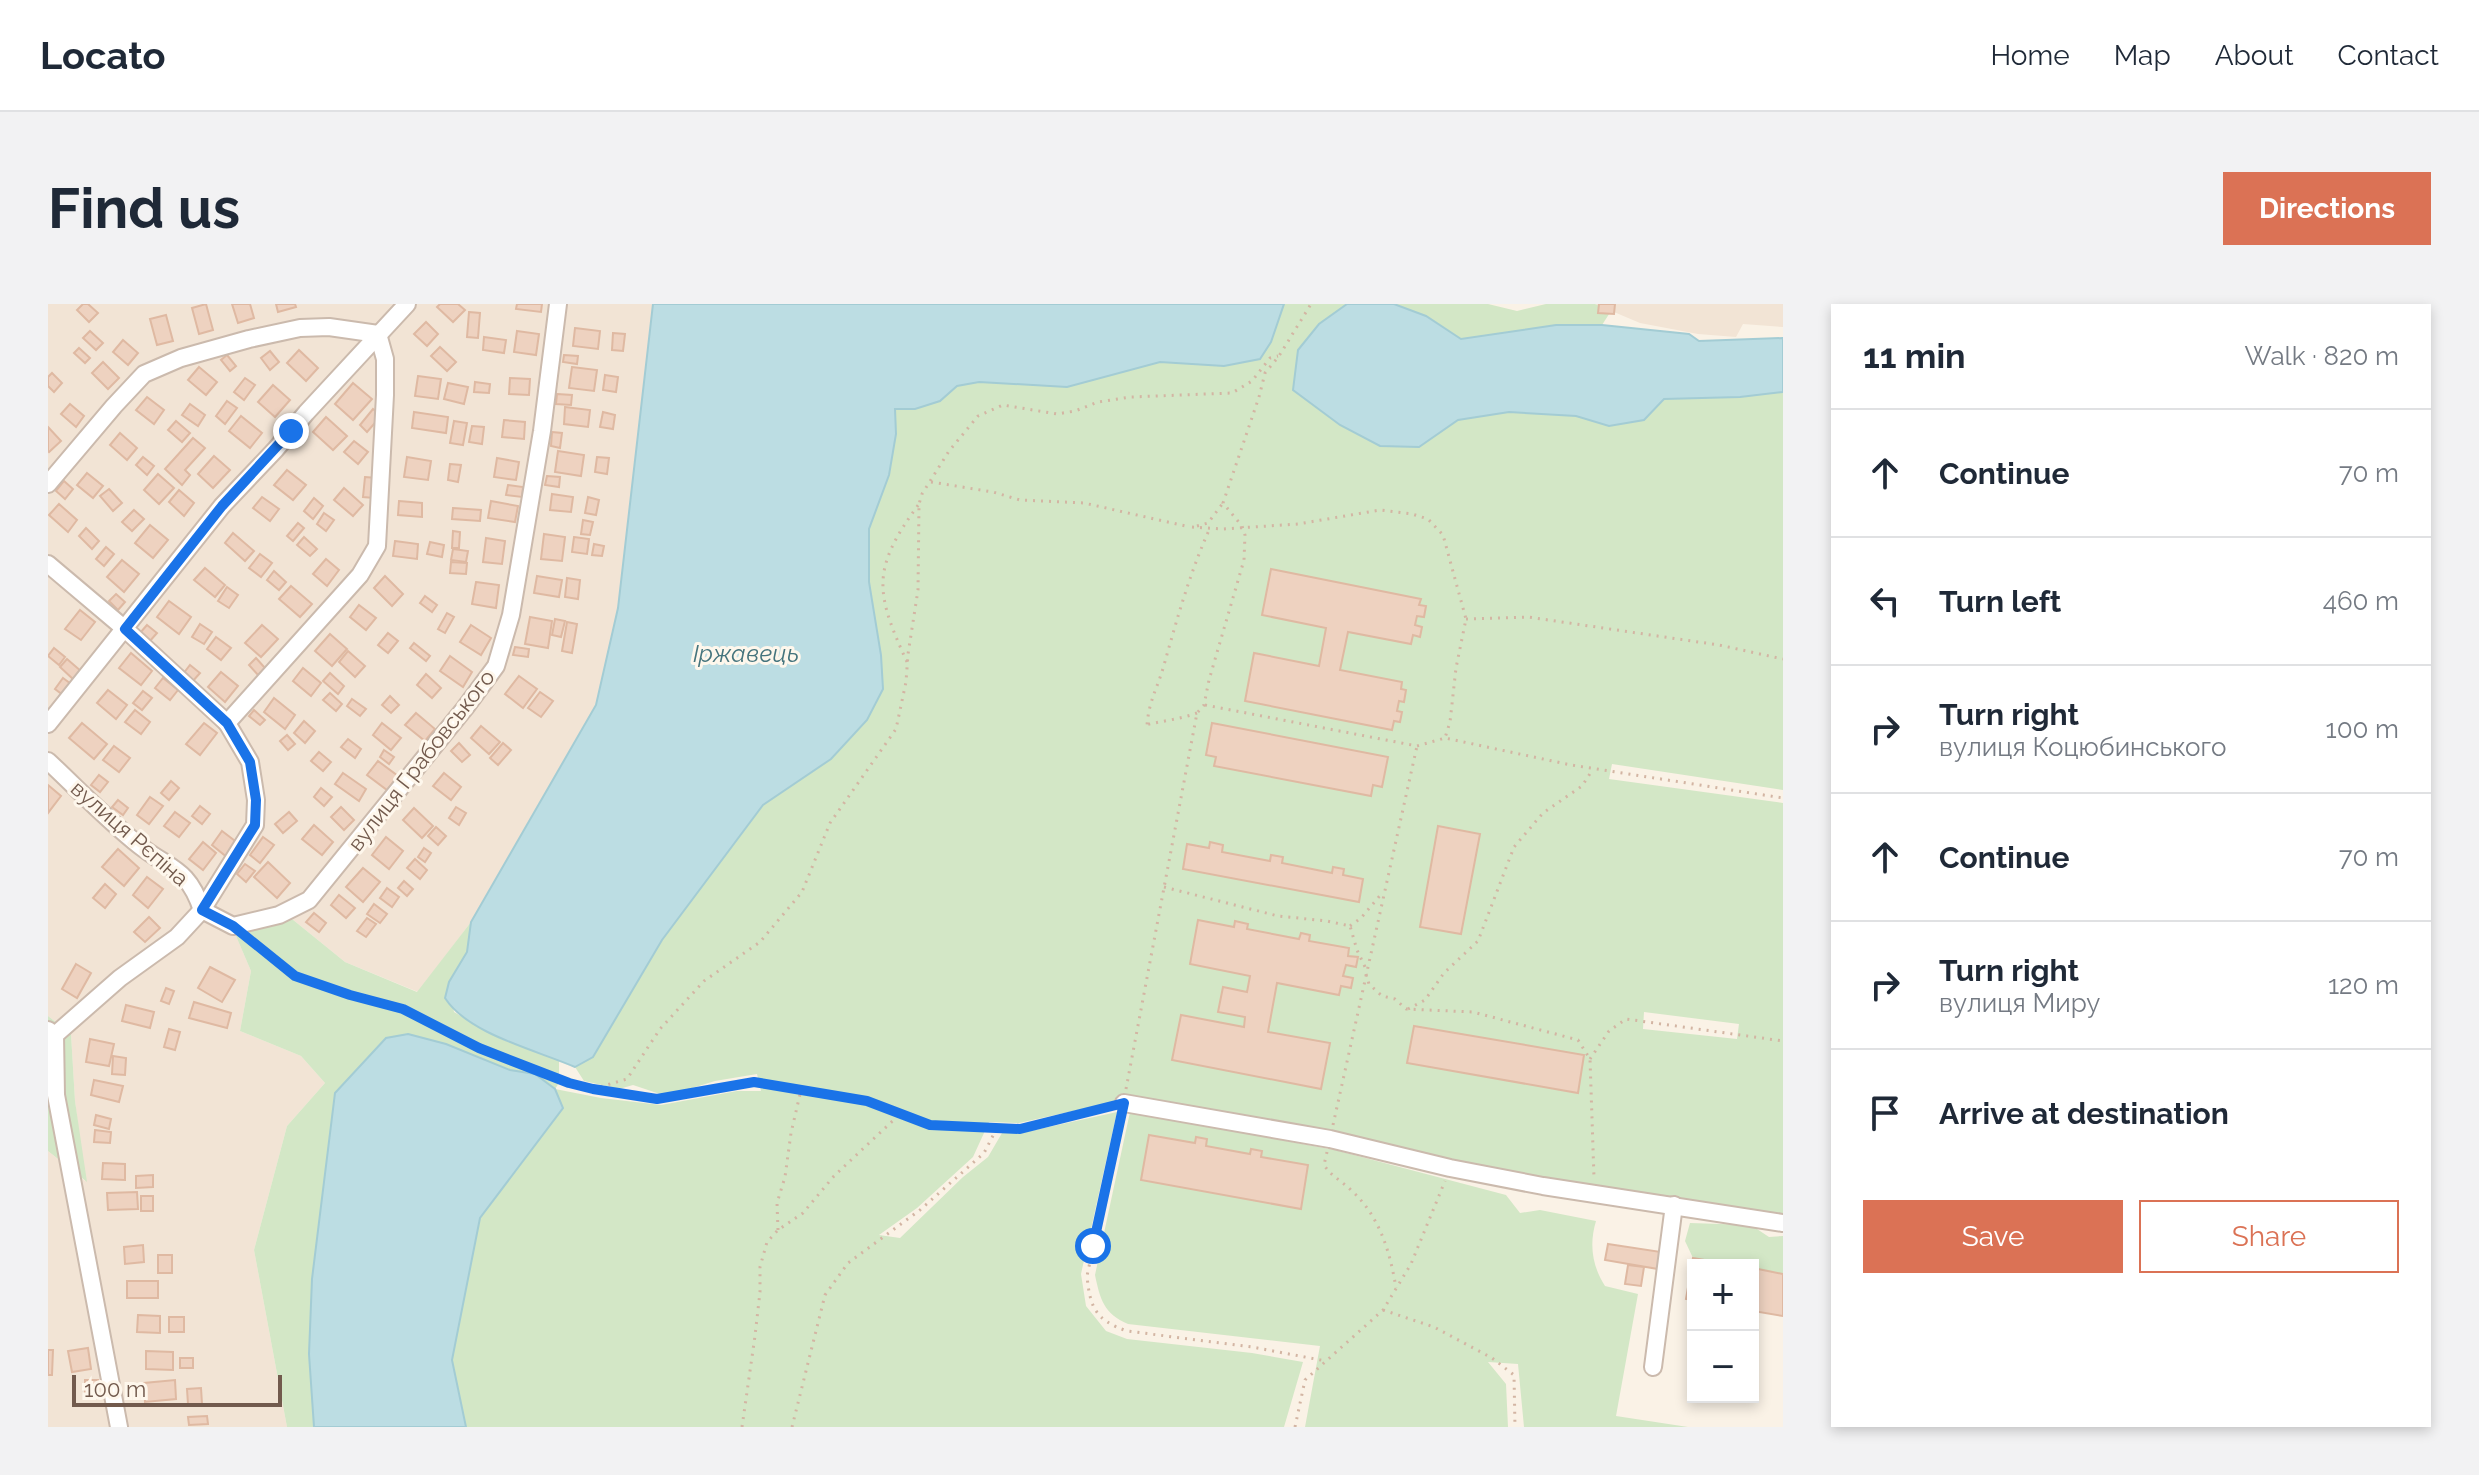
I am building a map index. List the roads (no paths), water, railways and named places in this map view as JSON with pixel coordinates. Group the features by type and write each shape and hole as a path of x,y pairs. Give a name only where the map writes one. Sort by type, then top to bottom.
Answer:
{"street":[{"path":"48,724 222,506 407,304"},
{"name":"вулиця Грабовського","path":"202,910 233,926 279,915 309,900 496,666 511,615 542,431 558,304"},
{"path":"48,484 144,374 181,358 300,328 329,327 378,334"},
{"path":"227,723 360,575 377,546 385,395 385,359 378,334"},
{"path":"48,564 125,629 227,723 250,762 256,800 255,825 202,910 177,937 52,1033 56,1095 66,1156 119,1427"},
{"name":"вулиця Рєпіна","path":"48,761 140,846 174,867 195,890 202,910"},
{"path":"1124,1103 1330,1139 1450,1168 1783,1223"},
{"path":"48,1140 66,1156"},
{"path":"1653,1367 1674,1205"}],"water":[{"name":"Іржавець","path":"653,304 1284,304 1271,342 1260,359 1224,366 1160,362 1067,387 979,382 957,386 940,401 915,409 895,409 896,434 889,475 869,529 869,582 881,655 883,689 867,720 831,759 763,805 662,940 593,1057 575,1067 486,1031 456,1011 445,998 449,982 467,952 471,922 596,705 618,608"},
{"path":"1347,304 1394,304 1426,316 1461,339 1556,325 1602,325 1689,334 1699,341 1783,338 1783,392 1740,397 1664,399 1644,420 1609,426 1576,416 1509,412 1458,420 1419,447 1380,446 1340,425 1293,390 1298,350 1319,324"},
{"path":"408,1034 446,1044 510,1070 535,1074 555,1089 563,1108 480,1218 452,1360 466,1427 314,1427 309,1354 312,1279 335,1093 386,1038"}]}
